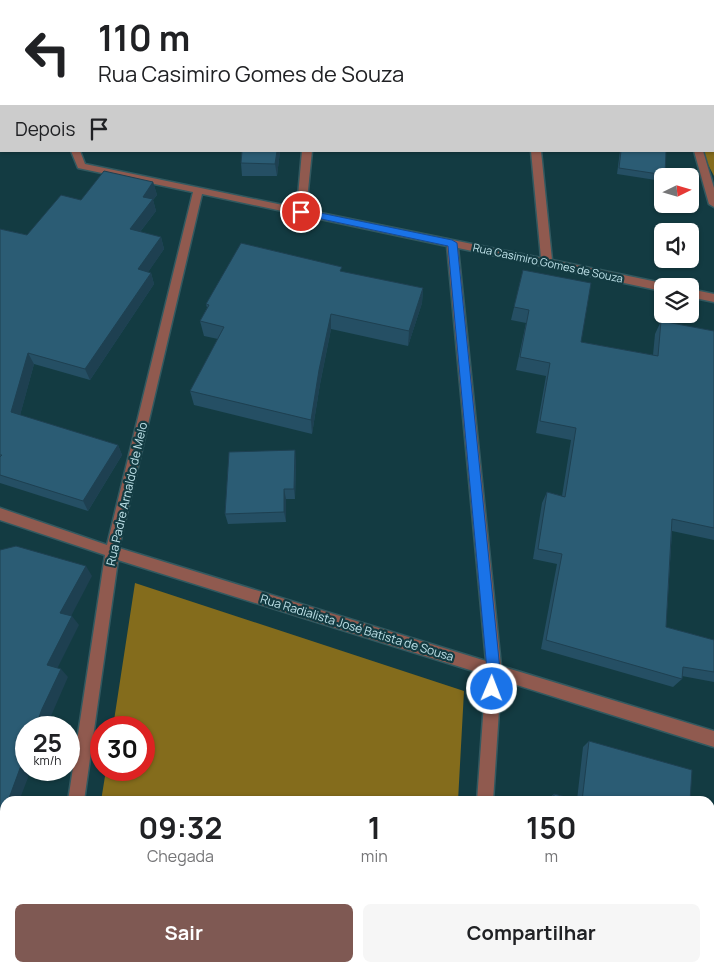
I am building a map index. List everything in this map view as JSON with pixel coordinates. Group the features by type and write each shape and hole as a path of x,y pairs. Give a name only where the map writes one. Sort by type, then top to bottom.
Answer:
{"street":[{"name":"Rua Casimiro Gomes de Souza","path":"75,152 81,166 654,285"},
{"path":"301,212 307,152"},
{"path":"536,152 547,263"},
{"path":"698,152 714,204"},
{"name":"Rua Padre Arnaldo de Melo","path":"77,796 112,552 198,191"},
{"path":"452,243 494,670 485,796"},
{"path":"699,295 714,298"},
{"name":"Rua Radialista José Batista de Sousa","path":"0,514 112,552 714,739"}],"shaded area":[{"path":"702,152 714,152 714,176"},
{"path":"135,583 464,691 458,796 102,796 104,781 155,781 155,716 115,716"}],"building":[{"path":"242,152 277,152 275,164 241,163"},
{"path":"621,152 666,152 665,168 654,168 654,173 619,168"},
{"path":"104,171 153,182 143,197 153,199 130,229 161,237 138,269 151,273 85,369 28,353 11,412 118,445 83,501 0,475 0,457 2,455 0,455 0,229 27,235 61,195 81,200"},
{"path":"241,243 342,267 340,271 423,288 409,331 331,314 311,420 190,391 224,327 200,321 209,305 206,304"},
{"path":"523,270 591,283 581,342 658,356 661,323 672,323 714,331 714,528 672,519 666,627 714,640 714,672 683,667 682,679 546,640 562,554 538,549 547,492 565,497 576,428 540,421 550,363 520,357 529,310 514,307"},
{"path":"295,450 294,489 284,489 284,512 225,514 229,452"},
{"path":"16,546 86,566 60,613 72,616 47,665 61,669 39,716 15,716 15,781 10,796 0,796 0,550"},
{"path":"589,741 692,770 690,796 583,796"}],"route":[{"path":"301,212 452,243 494,670 492,689"}]}
